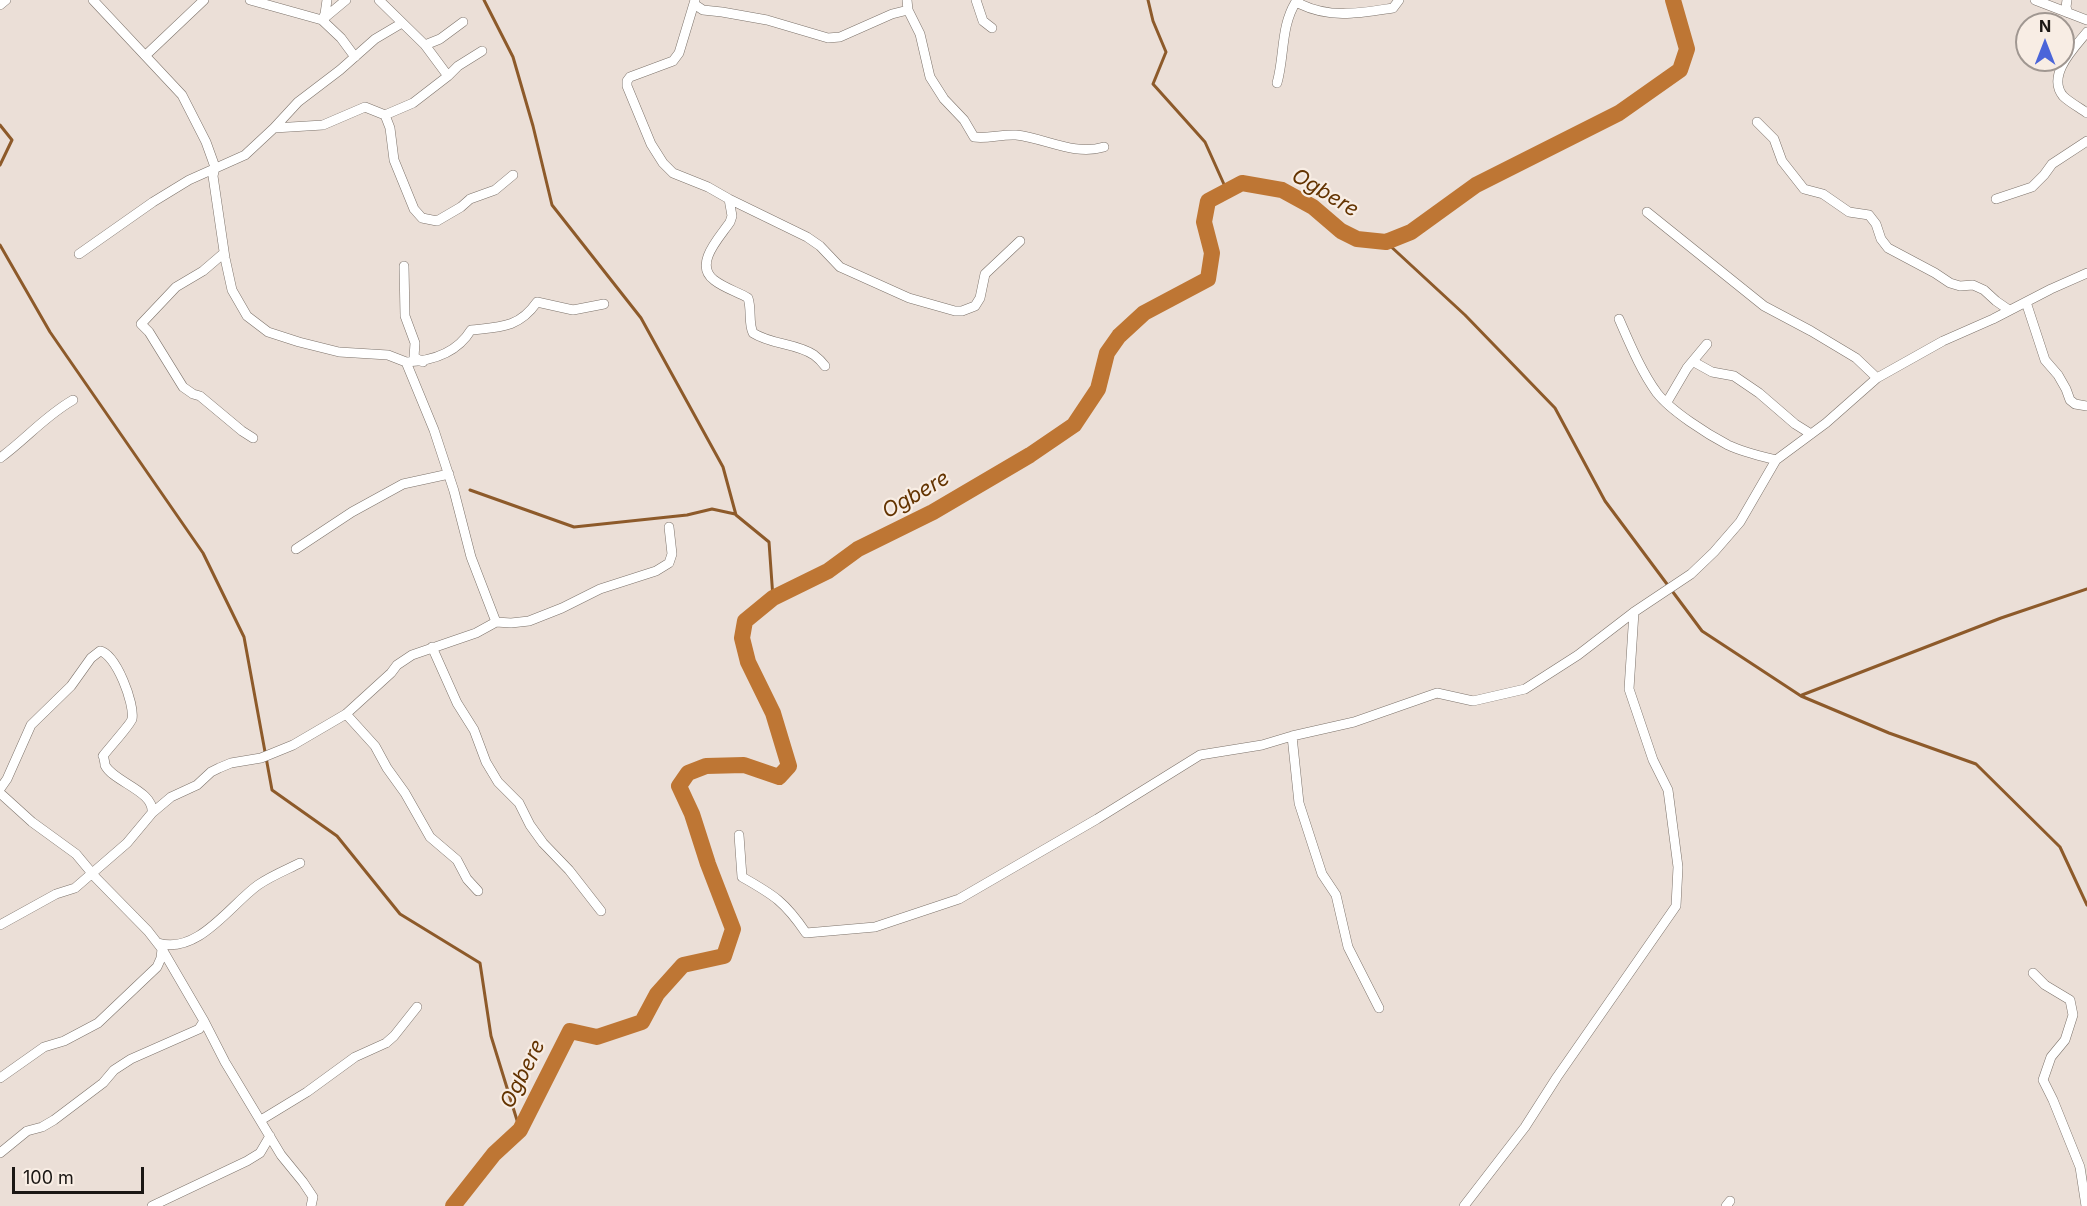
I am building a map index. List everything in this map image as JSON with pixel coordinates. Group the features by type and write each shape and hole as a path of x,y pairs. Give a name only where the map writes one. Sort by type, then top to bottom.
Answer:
{"street":[{"path":"0,5 5,0"},
{"path":"94,0 182,95 206,142 215,167 213,176 232,290 247,316 268,332 339,352 388,355 406,362 423,362 465,341 471,330 518,322 529,314 537,302 573,310 604,304"},
{"path":"146,56 204,0"},
{"path":"250,0 322,20 345,43 355,57"},
{"path":"322,20 327,0"},
{"path":"322,20 346,0"},
{"path":"379,0 425,45 448,76"},
{"path":"976,0 983,21 992,28"},
{"path":"1277,83 1282,66 1282,41 1286,22 1297,0 1300,4 1320,13 1338,14 1393,8 1399,0"},
{"path":"2035,0 2065,12"},
{"path":"1020,241 985,274 980,298 975,306 956,311 909,298 840,267 820,246 807,237 674,172 663,163 651,144 627,81 630,77 674,61 679,53 694,2 703,10 767,20 828,38 840,37 908,5 920,34 930,76 944,99 964,120 974,137 1018,135 1067,147 1096,149 1104,147"},
{"path":"425,45 440,39 463,22"},
{"path":"79,254 153,202 215,167 245,155 274,129 298,102 375,39 402,24"},
{"path":"2087,32 2063,63 2058,78 2060,90 2064,96 2087,113"},
{"path":"274,129 323,125 365,107 385,115 413,103 458,66 482,51"},
{"path":"385,115 390,128 396,166 414,209 422,218 436,220 461,207 470,199 495,190 513,175"},
{"path":"1758,122 1774,139 1782,161 1804,189 1823,194 1849,212 1869,215 1888,248 1950,283 1960,286 1973,285 1984,290 2009,310"},
{"path":"1996,199 2032,187 2052,164 2087,141"},
{"path":"729,199 732,216 707,257 708,273 712,279 748,298 751,310 749,322 753,333 774,343 797,348 814,355 825,366"},
{"path":"1647,212 1764,306 1812,331 1856,358 1876,378"},
{"path":"224,252 203,271 176,287 141,324 149,332 183,387 200,396 253,438"},
{"path":"404,266 405,316 415,342 414,357 423,362"},
{"path":"739,835 742,877 777,898 790,910 806,933 875,927 959,899 1097,819 1200,755 1262,745 1354,722 1437,693 1473,701 1525,689 1578,655 1634,612 1691,574 1740,522 1776,460 1826,423 1876,378 1943,341 2087,273"},
{"path":"2026,302 2045,360 2058,375 2070,399 2075,404 2087,406"},
{"path":"1619,319 1658,394 1683,415 1728,445 1776,460"},
{"path":"1667,402 1676,384 1707,344"},
{"path":"406,362 434,430 449,474 471,556 496,622"},
{"path":"1694,362 1712,372 1734,376 1811,434"},
{"path":"0,458 19,444 54,411 73,400"},
{"path":"296,549 352,512 404,484 449,474"},
{"path":"0,925 56,894 75,888 127,843 152,813 171,797 197,785 219,768 265,756 293,745 346,714 397,665 412,655 476,633 496,622 529,621 600,589 656,571 669,563 672,554 669,527"},
{"path":"1464,1206 1526,1126 1557,1077 1676,906 1678,867 1668,790 1653,760 1629,689 1634,612"},
{"path":"432,647 457,703 474,730 486,762 498,782 519,803 530,825 543,843 589,894 601,911"},
{"path":"152,813 153,808 150,803 131,784 113,774 105,765 104,756 132,722 132,710 119,670 110,656 100,651 91,658 71,686 32,725 0,791 9,803 76,854 160,946 225,1062 281,1155 314,1197 311,1206"},
{"path":"346,714 375,746 430,837 457,860 467,879 478,891"},
{"path":"1292,736 1299,803 1323,874 1336,895 1348,947 1379,1008"},
{"path":"160,946 182,945 204,932 260,883 300,863"},
{"path":"0,1078 44,1047 64,1041 98,1023 157,967 161,958 160,946"},
{"path":"2034,973 2045,985 2070,1000 2073,1015 2066,1040 2051,1057 2043,1080 2079,1167 2086,1206"},
{"path":"261,1120 307,1092 355,1057 386,1043 417,1007"},
{"path":"0,1153 27,1131 42,1127 54,1120 103,1083 114,1070 131,1059 199,1029 204,1021"},
{"path":"152,1206 247,1161 260,1153 270,1136"}],"waterway":[{"path":"484,0 513,57 552,205 641,318 723,467 736,515 769,542 773,598"},
{"path":"1148,0 1153,21 1166,52 1153,84 1205,142 1227,191"},
{"name":"Ogbere","path":"453,1206 494,1154 520,1130 570,1031 597,1037 642,1022 657,994 683,965 724,956 733,929 692,814 679,786 688,773 706,766 744,765 779,777 789,766 773,713 748,662 742,638 745,621 773,598 828,571 858,549 933,512 1030,455 1074,425 1098,389 1107,353 1119,336 1144,313 1208,279 1212,253 1204,222 1208,201 1242,183 1282,190 1313,207 1341,231 1357,239 1386,242 1411,232 1476,185 1619,113 1680,70 1687,49 1673,0"},
{"path":"0,125 12,140 0,165"},
{"path":"1386,242 1465,315 1555,408 1605,501 1702,631 1801,696 1889,733 1976,764 2060,847 2087,905"},
{"path":"0,245 50,332 203,553 244,637 272,790 337,836 400,914 480,963 491,1036 520,1130"},
{"path":"470,490 574,527 687,515 712,509 735,514"},
{"path":"1802,695 2001,618 2087,589"}]}
